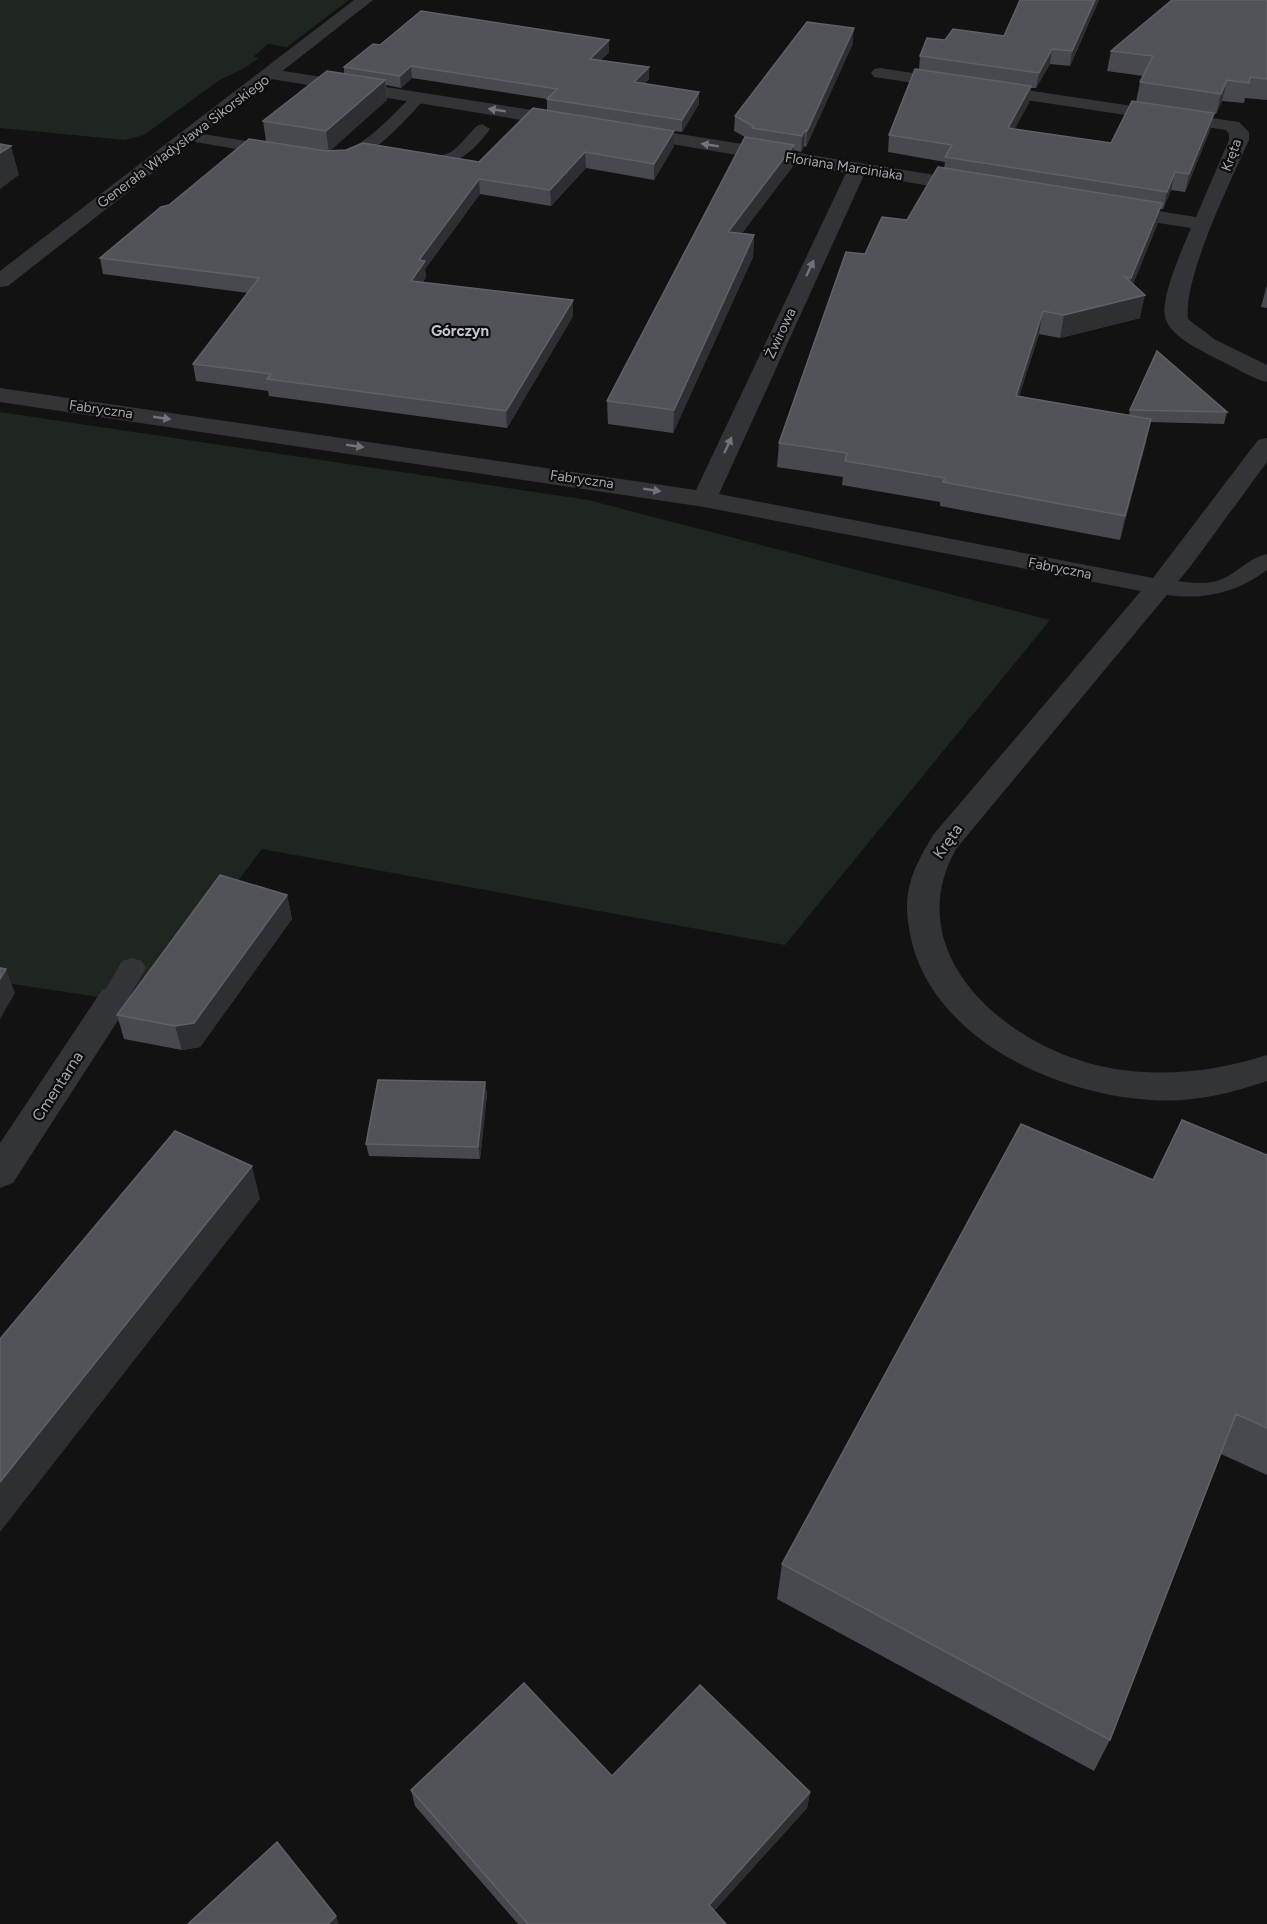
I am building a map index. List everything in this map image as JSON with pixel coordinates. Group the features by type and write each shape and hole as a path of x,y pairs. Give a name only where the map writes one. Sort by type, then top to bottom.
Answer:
{"street":[{"name":"Generała Władysława Sikorskiego","path":"0,281 365,0"},
{"name":"Kręta","path":"880,73 1232,126 1239,132 1239,140 1203,224 1180,286 1174,313 1193,335 1267,375"},
{"path":"271,74 592,126"},
{"name":"Floriana Marciniaka","path":"615,129 996,191"},
{"name":"Żwirowa","path":"704,499 858,168"},
{"path":"1100,207 1203,224"},
{"name":"Fabryczna","path":"0,395 704,499 1160,587"},
{"name":"Kręta","path":"1267,445 1160,587 944,843 932,861 924,883 922,911 926,937 935,963 951,990 991,1030 1010,1044 1037,1058 1072,1071 1130,1084 1185,1087 1211,1084 1267,1068"},
{"name":"Cmentarna","path":"0,1173 114,999"}],"lane":[{"path":"316,158 342,159 354,156 418,98"},
{"path":"404,156 446,161 454,157 482,129"},
{"path":"190,136 294,154"},
{"path":"363,149 384,153"},
{"path":"1160,587 1197,591 1222,589 1267,560"},
{"path":"114,999 132,968"}],"shaded area":[{"path":"0,0 349,0 287,47 268,44 253,57 259,58 243,69 221,79 144,135 125,140 0,128"},
{"path":"0,412 588,500 1050,620 785,945 262,849 144,1004 0,982"}],"building":[{"path":"1020,0 1095,0 1072,51 1052,49 1039,73 920,56 927,38 945,40 953,29 1004,36"},
{"path":"1172,0 1267,0 1267,79 1250,77 1249,83 1227,80 1221,94 1140,82 1153,56 1111,51"},
{"path":"421,11 609,40 590,59 649,67 634,82 699,92 682,120 547,99 557,89 411,66 400,76 344,67 373,44 380,45"},
{"path":"807,22 854,28 807,131 805,130 802,136 752,128 753,126 735,116"},
{"path":"915,69 1031,86 1008,128 1111,143 1132,101 1214,113 1189,174 1175,172 1167,192 945,157 952,145 889,135"},
{"path":"327,71 385,80 326,131 263,121"},
{"path":"533,108 674,131 654,164 585,152 550,190 479,179 419,260 425,261 411,281 573,300 506,411 267,379 271,374 193,364 259,278 100,258 249,139 326,151 346,150 363,143 479,162"},
{"path":"745,137 794,145 728,232 754,235 674,410 607,401"},
{"path":"0,144 11,146 0,153"},
{"path":"938,167 1162,203 1131,278 1125,277 1145,295 1064,315 1043,311 1016,396 1151,419 1125,516 943,482 945,478 845,461 847,453 779,443 846,252 865,254 882,217 907,220"},
{"path":"1157,351 1227,412 1130,410"},
{"path":"220,875 287,895 194,1023 175,1026 117,1015"},
{"path":"0,968 6,969 0,979"},
{"path":"378,1080 485,1082 478,1147 366,1144"},
{"path":"1182,1120 1267,1155 1267,1428 1236,1414 1110,1740 782,1564 1021,1124 1153,1180"},
{"path":"175,1131 252,1166 0,1482 0,1339"},
{"path":"524,1683 612,1776 700,1685 810,1792 709,1905 726,1924 528,1924 411,1790"},
{"path":"277,1842 336,1916 328,1924 188,1924"}],"district":[{"name":"Górczyn","path":"460,331"}]}
